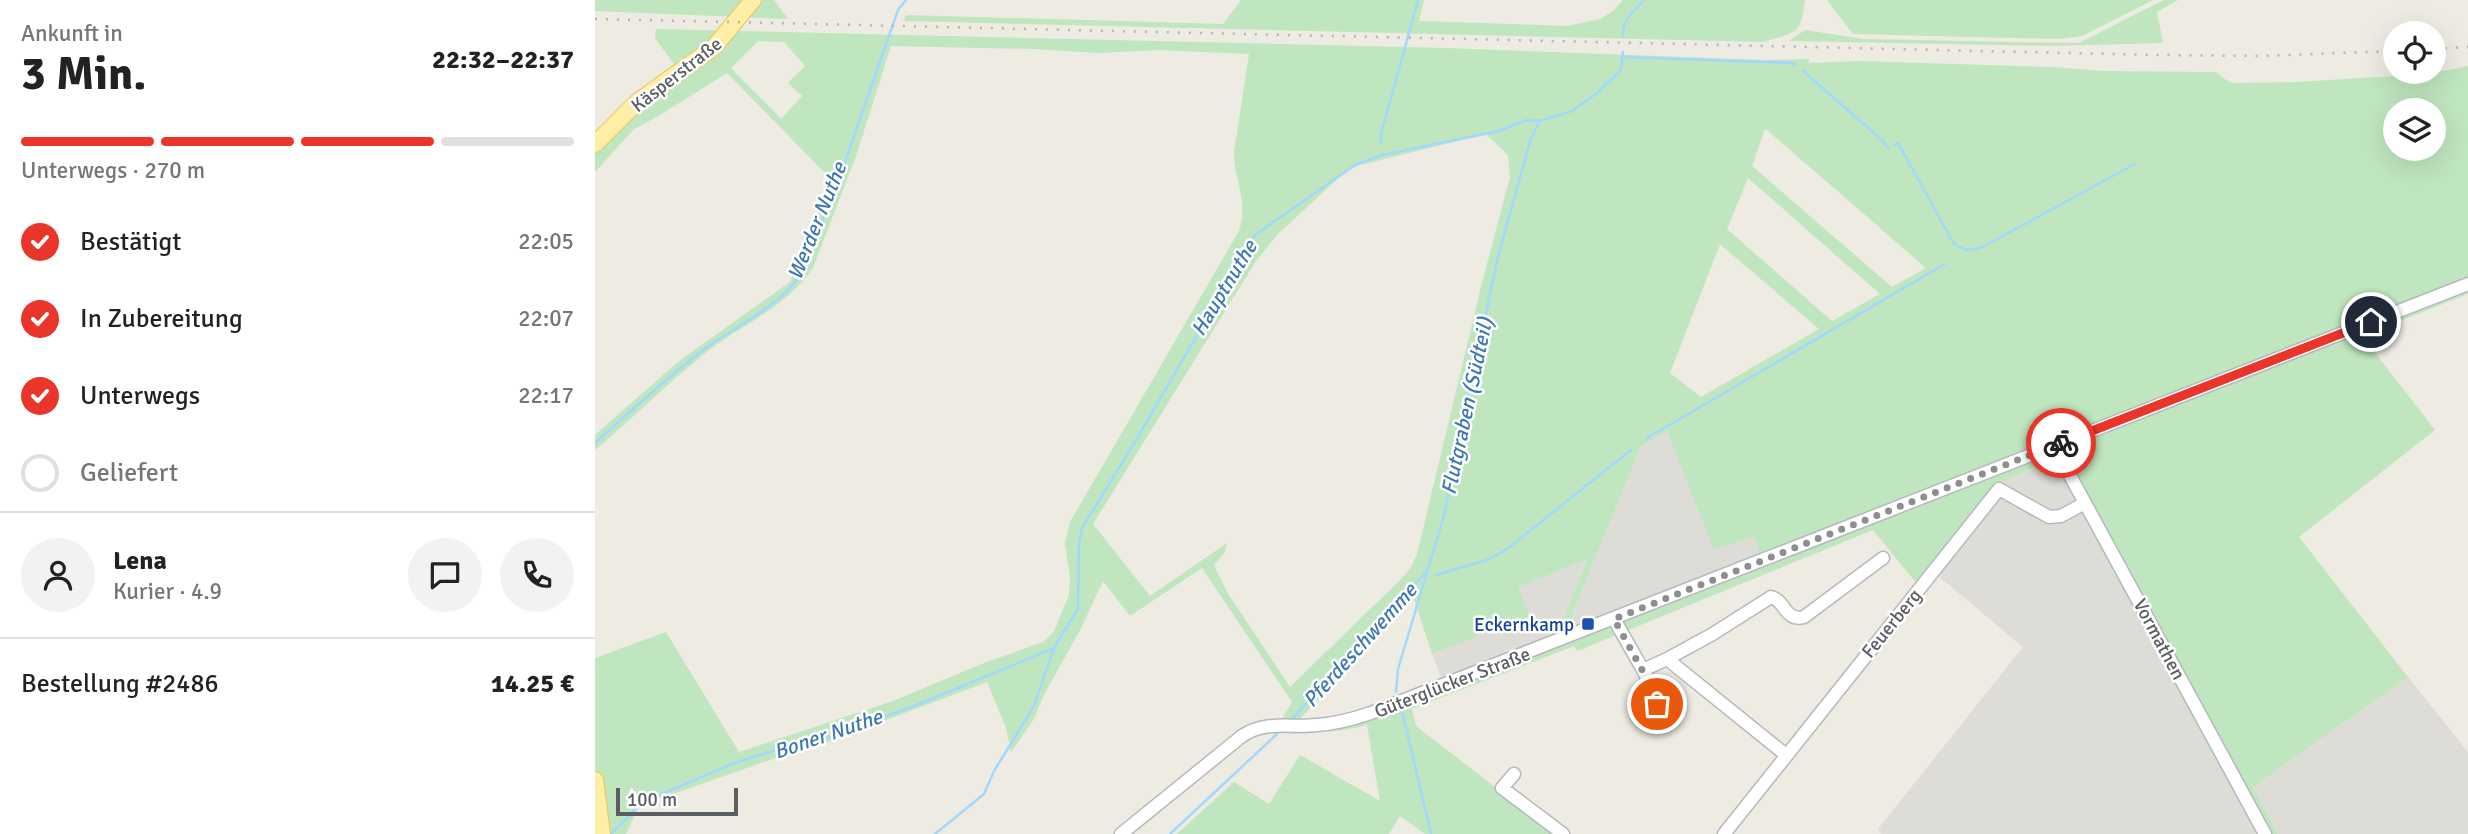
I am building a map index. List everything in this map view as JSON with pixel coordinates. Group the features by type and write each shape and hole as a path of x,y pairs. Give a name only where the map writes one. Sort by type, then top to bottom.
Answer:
{"main road":[{"name":"Käsperstraße","path":"595,144 637,102 714,47 753,0"},
{"path":"595,780 602,833"}],"street":[{"name":"Güterglücker Straße","path":"1121,834 1250,731 1260,727 1332,723 1371,713 2468,284"},
{"name":"Vormathen","path":"2054,446 2265,834"},
{"name":"Feuerberg","path":"1724,834 1999,489 2049,517 2061,516 2085,503"},
{"path":"1643,670 1711,635 1770,597 1778,599 1790,616 1798,619 1804,617 1883,558"},
{"path":"1614,619 1652,688 1659,725"},
{"path":"1667,659 1786,755"},
{"path":"1514,774 1502,788 1563,834"}],"shaded area":[{"path":"1667,430 1715,550 1754,535 1761,553 1571,627 1576,605 1641,446"},
{"path":"2048,462 2058,470 2256,834 1881,834 1878,829 2023,647 1930,569 1997,484"},
{"path":"1587,558 1562,631 1441,677 1432,654 1528,616 1517,587"},
{"path":"2408,677 2468,752 2468,834 2278,834 2253,787"}],"green space":[{"path":"595,0 774,0 788,19 595,11"},
{"path":"1241,0 1424,0 1419,21 1567,26 1600,19 1613,11 1623,0 1805,0 1799,26 1790,33 1764,42 904,21 906,15 1223,24"},
{"path":"1827,0 2153,0 2082,36 2059,39 1853,34"},
{"path":"2164,0 2178,0 2157,12 2163,43 2050,46 1789,41 1805,30 1863,39 2079,43"},
{"path":"656,29 1445,48 1763,60 1809,59 1809,63 1859,61 2102,71 2216,72 2233,83 2383,77 2383,84 2446,84 2446,70 2468,66 2468,294 2362,336 2435,430 2299,537 2408,677 2253,787 2278,834 2256,834 2058,470 2047,462 1997,484 1917,584 1873,530 1577,651 1574,646 1412,709 1416,726 1556,834 1425,834 1400,816 1389,834 1177,834 1234,782 1269,804 1300,755 1380,801 1367,725 1346,730 1290,734 1297,722 1282,719 1292,702 1202,568 1130,616 1103,581 1034,719 1011,752 1006,728 987,682 817,746 642,805 626,834 595,834 595,658 666,632 739,752 893,701 1043,642 1053,633 1069,595 1070,579 1065,543 1070,522 1239,231 1242,220 1242,201 1234,152 1249,54 1159,50 1096,53 891,46 856,156 813,268 778,304 708,351 595,450 595,435 679,361 790,282 832,180 727,73 634,129 595,172 595,133 636,92 674,64 655,38","holes":["758,41 784,42 805,66 788,83 802,96 781,119 731,68","1766,129 1926,268 1892,287 1752,166","1486,134 1508,155 1510,177 1417,554 1410,569 1400,580 1290,687 1227,592 1214,565 1225,552 1227,543 1150,596 1093,524 1256,261 1278,234 1346,171 1356,166","1748,178 1880,294 1832,321 1727,229","1720,244 1819,329 1701,397 1670,373","1667,431 1714,550 1754,536 1760,552 1571,627 1574,610 1641,446","1587,559 1561,631 1358,710 1327,718 1298,721 1414,599 1432,654 1529,616 1518,587"]}],"waterway":[{"name":"Werder Nuthe","path":"595,443 688,362 770,306 794,284 803,271 841,173 898,10 906,0"},
{"path":"1381,143 1381,134 1418,0"},
{"name":"Hauptnuthe","path":"1623,36 1626,21 1644,0"},
{"name":"Hauptnuthe","path":"935,834 984,794 994,771 1034,706 1054,648 1078,609 1079,543 1082,528 1255,235 1355,165 1382,155 1499,131 1527,120 1540,121 1572,111 1597,93 1621,70 1623,52"},
{"path":"1622,57 1795,65"},
{"path":"1803,71 1888,148"},
{"name":"Flutgraben (Südteil)","path":"1396,692 1398,669 1443,519 1498,257 1531,138 1540,121"},
{"path":"1894,145 1898,143 1954,244 1966,250 1981,248 2135,164"},
{"path":"1647,438 1945,264"},
{"path":"1436,575 1487,560 1506,550 1631,450"},
{"name":"Pferdeschwemme","path":"1293,718 1426,572"},
{"name":"Boner Nuthe","path":"611,834 643,802 734,763 817,741 914,706 1052,649"},
{"name":"Flutgraben (Südteil)","path":"1402,711 1431,834"},
{"path":"1170,834 1277,734"}],"railway":[{"path":"595,19 2158,55 2260,56 2383,51"},
{"path":"2446,48 2468,47"}],"way so far":[{"path":"1657,704 1643,670 1614,619 2061,443"}],"place":[{"name":"Eckernkamp","path":"1588,624"}],"route":[{"path":"2061,443 2371,322"}]}
